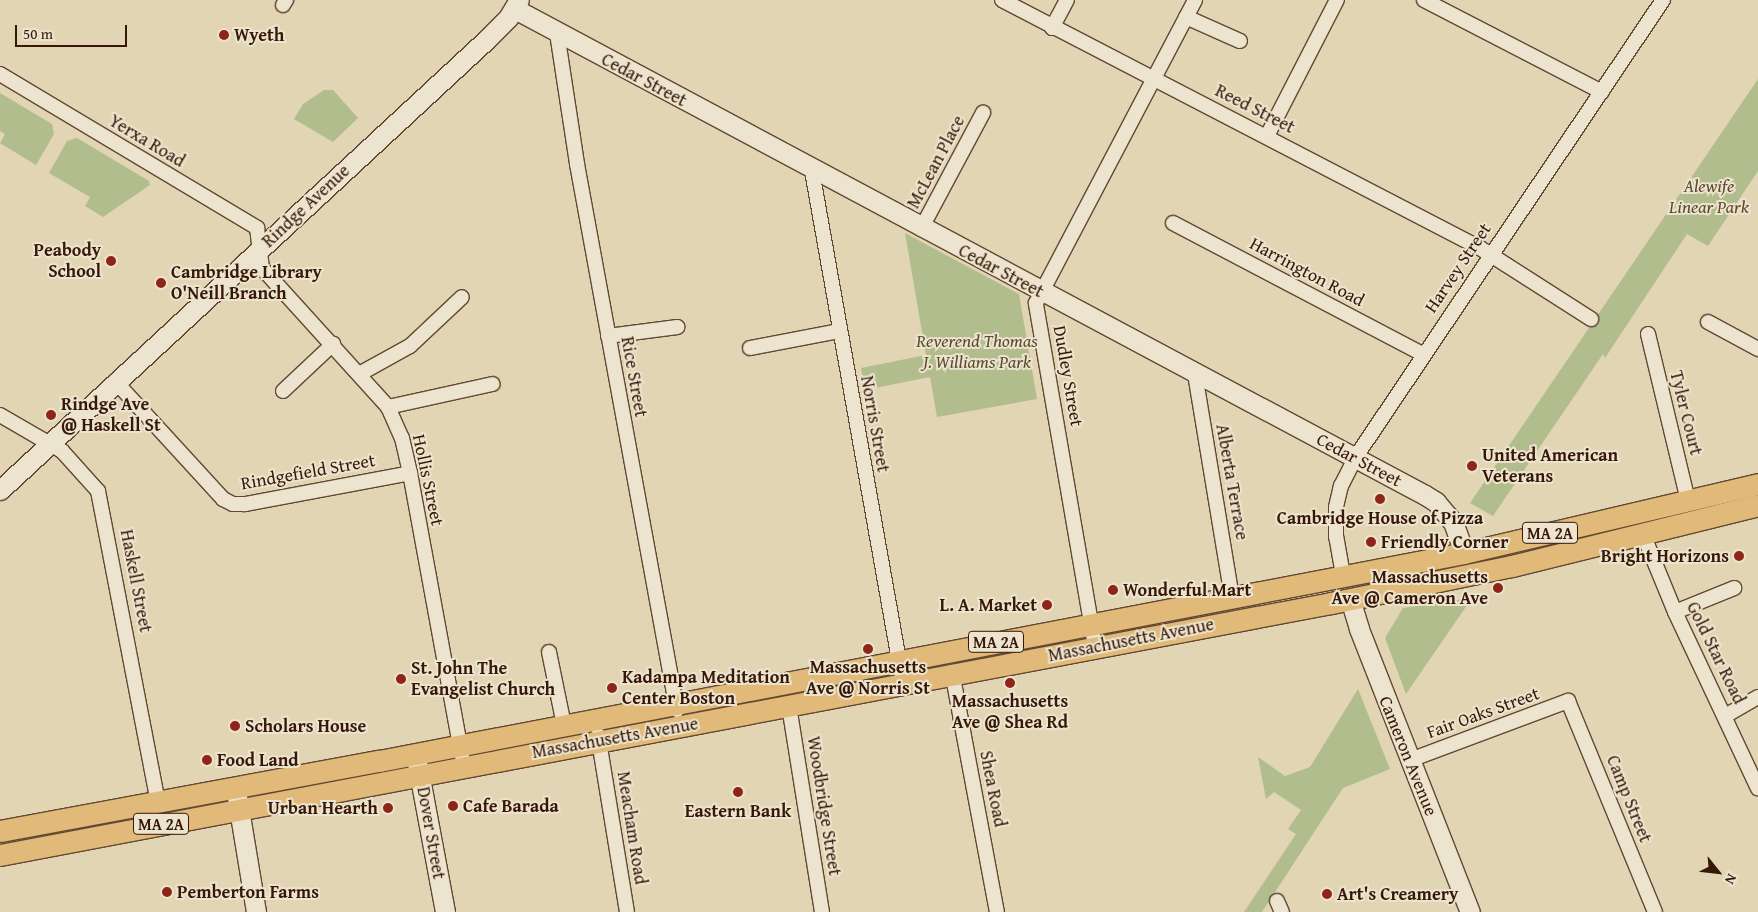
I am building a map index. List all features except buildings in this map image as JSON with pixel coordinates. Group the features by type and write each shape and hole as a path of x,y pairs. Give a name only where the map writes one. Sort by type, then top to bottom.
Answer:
{"main road":[{"name":"Massachusetts Avenue","path":"0,831 564,725 597,730 678,726 789,706 952,672 1468,575 1640,524 1688,500 1758,484"},
{"path":"1688,500 1692,522"},
{"name":"Massachusetts Avenue","path":"0,855 464,766 597,730 676,703 900,662 1464,553 1640,524 1692,522 1758,505"},
{"path":"1464,553 1468,575"},
{"path":"1344,575 1350,598"},
{"path":"79,816 83,839"}],"street":[{"name":"Reed Street","path":"1002,0 1052,28 1267,136 1490,254 1591,319"},
{"path":"1052,28 1067,0"},
{"name":"Dudley Street","path":"1095,646 1036,303 1195,0"},
{"path":"1267,136 1337,0"},
{"path":"1424,0 1602,92"},
{"name":"Harvey Street","path":"1344,575 1336,537 1336,508 1340,486 1355,458 1490,254 1663,0"},
{"name":"Cedar Street","path":"517,5 557,33 812,171 1436,502 1453,522 1464,553"},
{"name":"Rindge Avenue","path":"0,490 517,5"},
{"path":"1186,17 1240,41"},
{"name":"Rice Street","path":"557,33 608,336 676,703 678,726"},
{"name":"Yerxa Road","path":"0,74 257,228 259,249"},
{"name":"McLean Place","path":"921,229 983,114"},
{"name":"Norris Street","path":"812,171 903,683"},
{"name":"Harrington Road","path":"1173,223 1423,354"},
{"name":"Hollis Street","path":"259,249 262,268 361,374 388,407 402,438 464,766"},
{"path":"361,374 410,346 462,297"},
{"path":"1708,322 1758,349"},
{"path":"608,336 677,327"},
{"path":"750,348 839,331"},
{"name":"Tyler Court","path":"1648,334 1688,500"},
{"path":"283,391 333,344"},
{"name":"Alberta Terrace","path":"1195,374 1232,597"},
{"name":"Rindgefield Street","path":"114,381 223,499 233,504 245,504 410,473"},
{"path":"388,407 493,384"},
{"name":"Haskell Street","path":"0,415 62,452 98,491 158,802"},
{"name":"Gold Star Road","path":"1640,524 1675,612 1758,788"},
{"path":"1675,612 1734,588"},
{"name":"Cameron Avenue","path":"1350,598 1359,630 1470,912"},
{"path":"549,652 564,725"},
{"name":"Shea Road","path":"952,672 997,912"},
{"path":"1725,716 1758,697"},
{"name":"Fair Oaks Street","path":"1410,760 1568,701"},
{"name":"Camp Street","path":"1568,701 1655,912"},
{"name":"Woodbridge Street","path":"789,706 822,912"},
{"name":"Meacham Road","path":"597,730 627,912"},
{"name":"Dover Street","path":"415,754 445,912"},
{"path":"236,788 256,912"}],"green space":[{"name":"Alewife Linear Park","path":"1758,79 1758,171 1708,246 1687,234 1605,358 1603,354 1493,516 1470,503"},
{"path":"324,90 333,90 358,118 333,142 294,119 303,104"},
{"path":"0,93 52,124 54,134 36,165 0,143 5,134 0,131"},
{"path":"77,138 149,181 150,185 103,217 85,206 90,197 49,173 67,141"},
{"name":"Reverend Thomas J. Williams Park","path":"905,233 1019,294 1037,399 937,417 930,377 865,390 861,368 926,355"},
{"path":"1472,598 1406,694 1385,638 1403,608"},
{"path":"1358,689 1390,769 1343,788 1262,912 1244,912 1296,834 1288,829 1301,810 1274,792 1266,799 1258,757 1285,776 1310,767"}],"place":[{"name":"Wyeth","path":"224,35"},
{"name":"Peabody School","path":"111,261"},
{"name":"Cambridge Library O'Neill Branch","path":"161,283"},
{"name":"Rindge Ave @ Haskell St","path":"51,415"},
{"name":"United American Veterans","path":"1472,466"},
{"name":"Cambridge House of Pizza","path":"1380,499"},
{"name":"Friendly Corner","path":"1371,542"},
{"name":"Bright Horizons","path":"1739,556"},
{"name":"Massachusetts Ave @ Cameron Ave","path":"1498,588"},
{"name":"Wonderful Mart","path":"1113,590"},
{"name":"L. A. Market","path":"1047,605"},
{"name":"Massachusetts Ave @ Norris St","path":"868,649"},
{"name":"St. John The Evangelist Church","path":"401,679"},
{"name":"Massachusetts Ave @ Shea Rd","path":"1010,683"},
{"name":"Kadampa Meditation Center Boston","path":"612,688"},
{"name":"Scholars House","path":"235,726"},
{"name":"Food Land","path":"207,760"},
{"name":"Eastern Bank","path":"738,792"},
{"name":"Cafe Barada","path":"453,806"},
{"name":"Urban Hearth","path":"388,808"},
{"name":"Pemberton Farms","path":"167,892"},
{"name":"Art's Creamery","path":"1327,894"}]}
